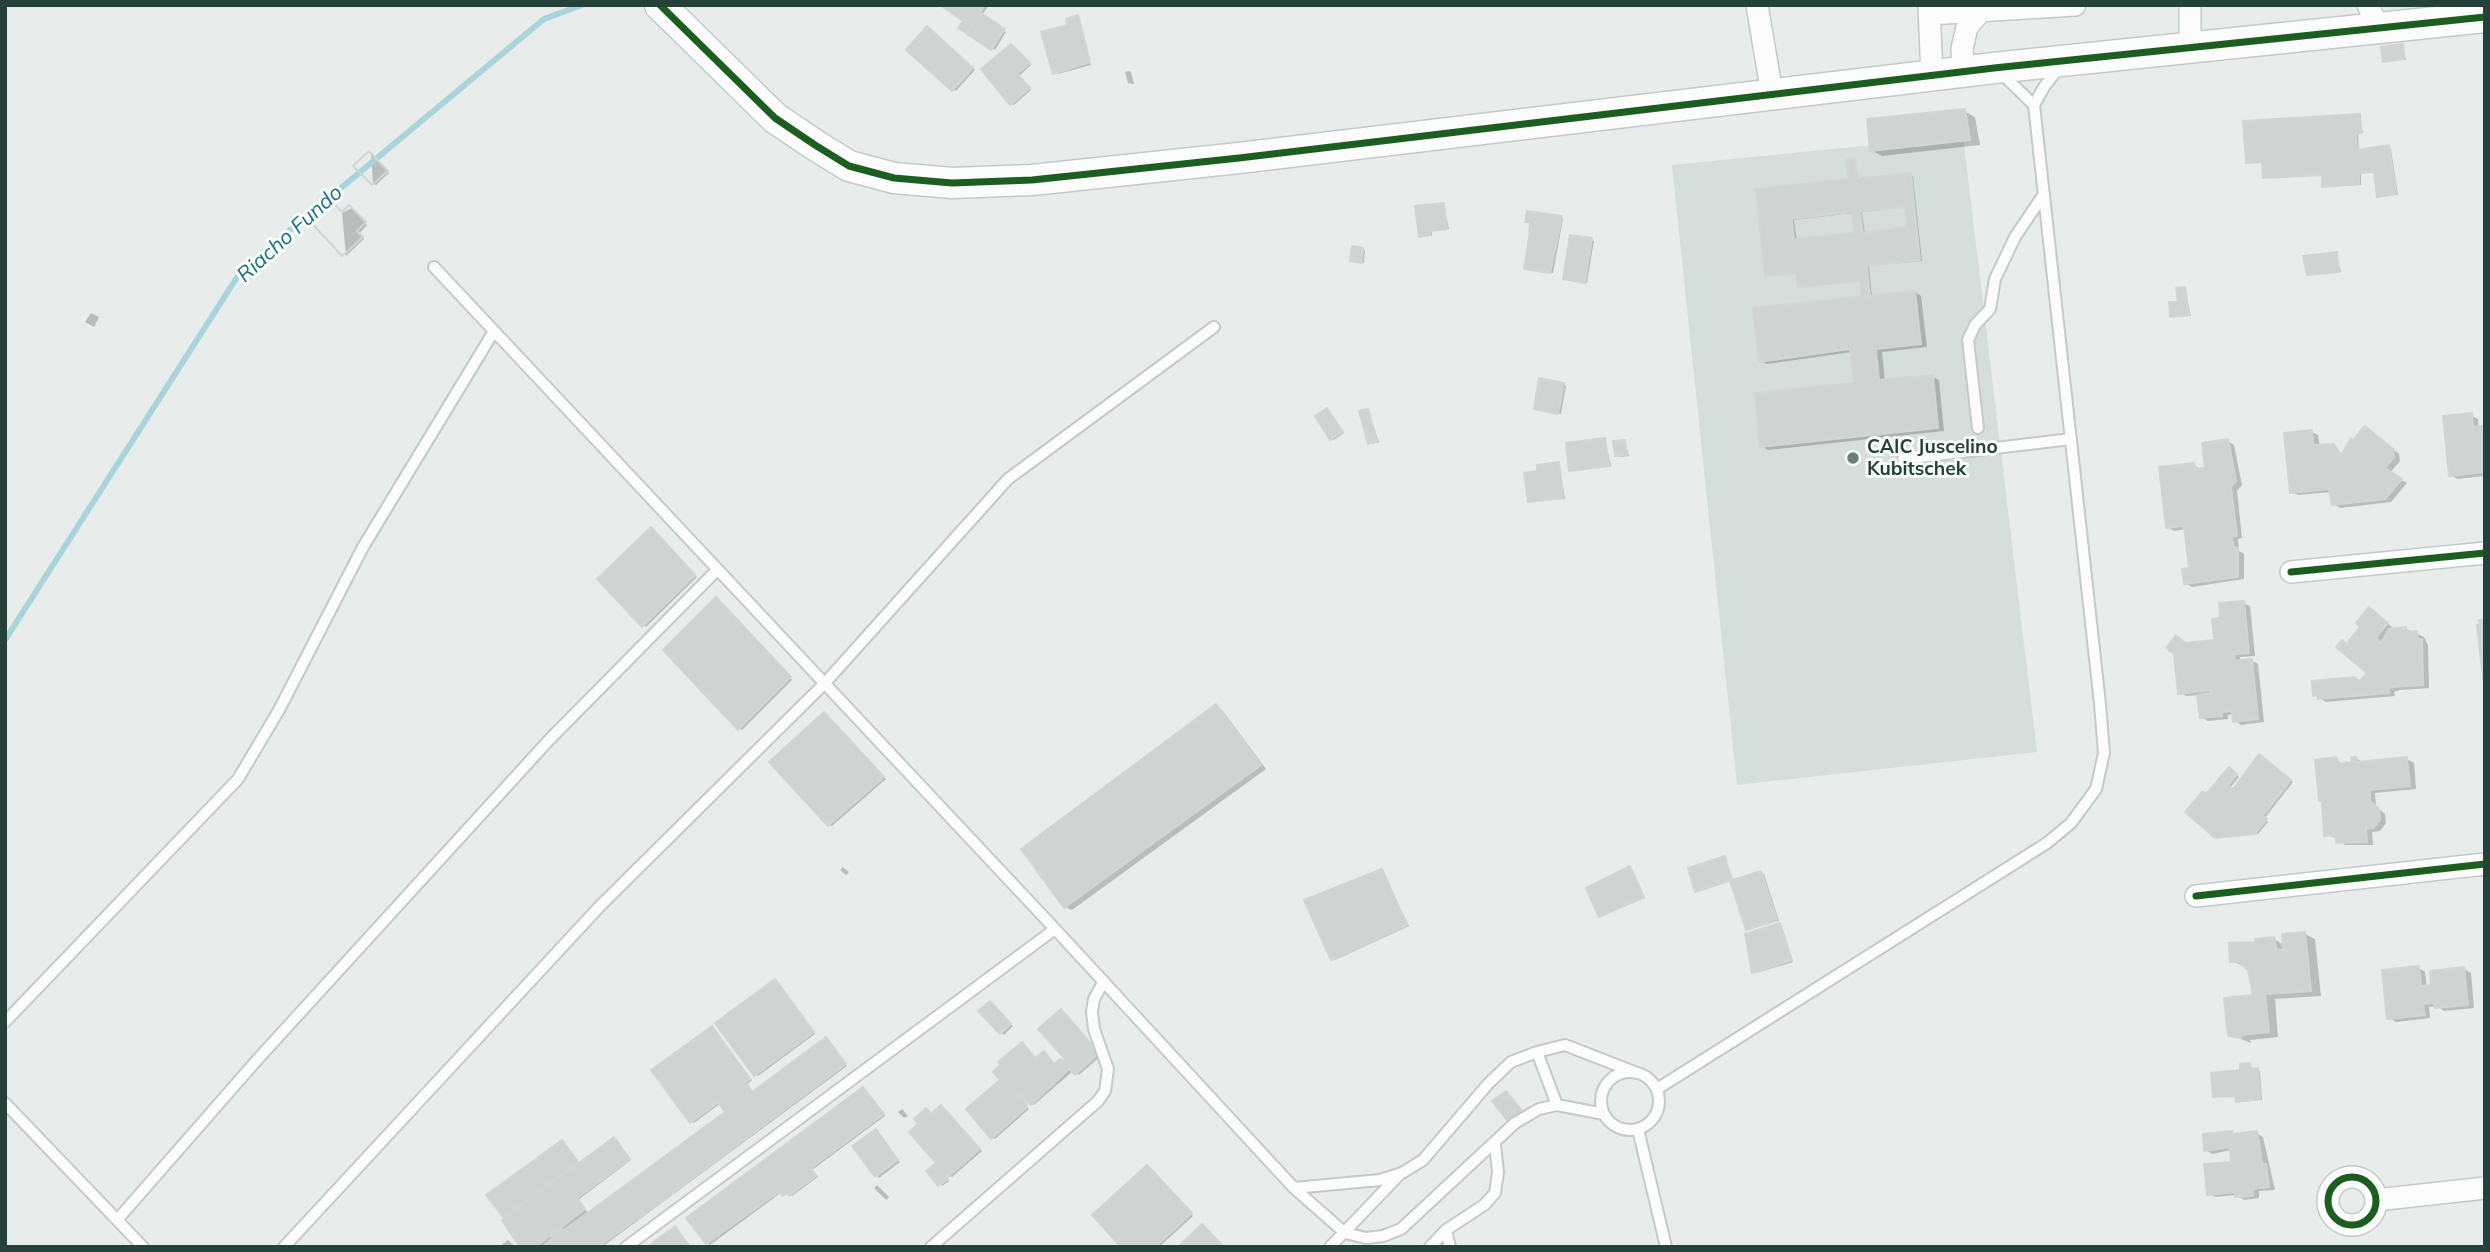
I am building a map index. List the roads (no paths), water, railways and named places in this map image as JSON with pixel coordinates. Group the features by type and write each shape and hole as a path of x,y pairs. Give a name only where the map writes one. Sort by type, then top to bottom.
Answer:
{"street":[{"path":"660,5 775,118 849,166 894,178 952,183 1032,180 1239,158 2190,47 2373,16 2485,17"},
{"path":"1757,5 1772,94"},
{"path":"1932,77 1929,10 1980,12 2075,5"},
{"path":"2190,5 2190,47"},
{"path":"1964,72 1962,50 1965,34 1980,12"},
{"path":"2291,572 2485,554"},
{"path":"2196,896 2485,864"},
{"path":"2376,1200 2485,1188"}],"lane":[{"path":"1657,1089 2047,843 2071,823 2096,789 2104,753 2100,705 2034,105 2043,87 2068,60"},
{"path":"1994,68 2034,105"},
{"path":"1978,428 1968,340 1975,325 1990,309 1995,279 2015,237 2044,194"},
{"path":"434,267 716,571 825,683 1104,981 1294,1188 1345,1233 1366,1238 1383,1237 1401,1228 1515,1123 1539,1109 1557,1105 1604,1114"},
{"path":"284,1247 600,906 825,683 1008,479 1213,327"},
{"path":"5,1023 238,779 279,710 369,536 494,331"},
{"path":"1903,460 2071,439"},
{"path":"118,1219 257,1060 550,740 716,571"},
{"path":"626,1247 1055,929"},
{"path":"931,1247 1098,1101 1105,1091 1108,1069 1094,1029 1092,1012 1094,999 1104,981"},
{"path":"1294,1188 1380,1180 1402,1173 1423,1160 1488,1084 1511,1062 1565,1045 1637,1073 1649,1079 1657,1089 1660,1101 1657,1113 1649,1124 1638,1129 1625,1130 1612,1125 1604,1114 1600,1101 1604,1088 1612,1078 1624,1073 1637,1073"},
{"path":"1537,1052 1557,1105"},
{"path":"5,1103 144,1247"},
{"path":"1638,1129 1666,1247"},
{"path":"1430,1247 1446,1230 1484,1205 1495,1192 1498,1172 1495,1144"},
{"path":"1334,1246 1402,1173"},
{"path":"1446,1230 1450,1247"}],"waterway":[{"name":"Riacho Fundo","path":"323,203 544,19 582,5"},
{"name":"Riacho Fundo","path":"5,640 241,271 312,212"}],"place":[{"name":"CAIC Juscelino Kubitschek","path":"1853,458"}]}
